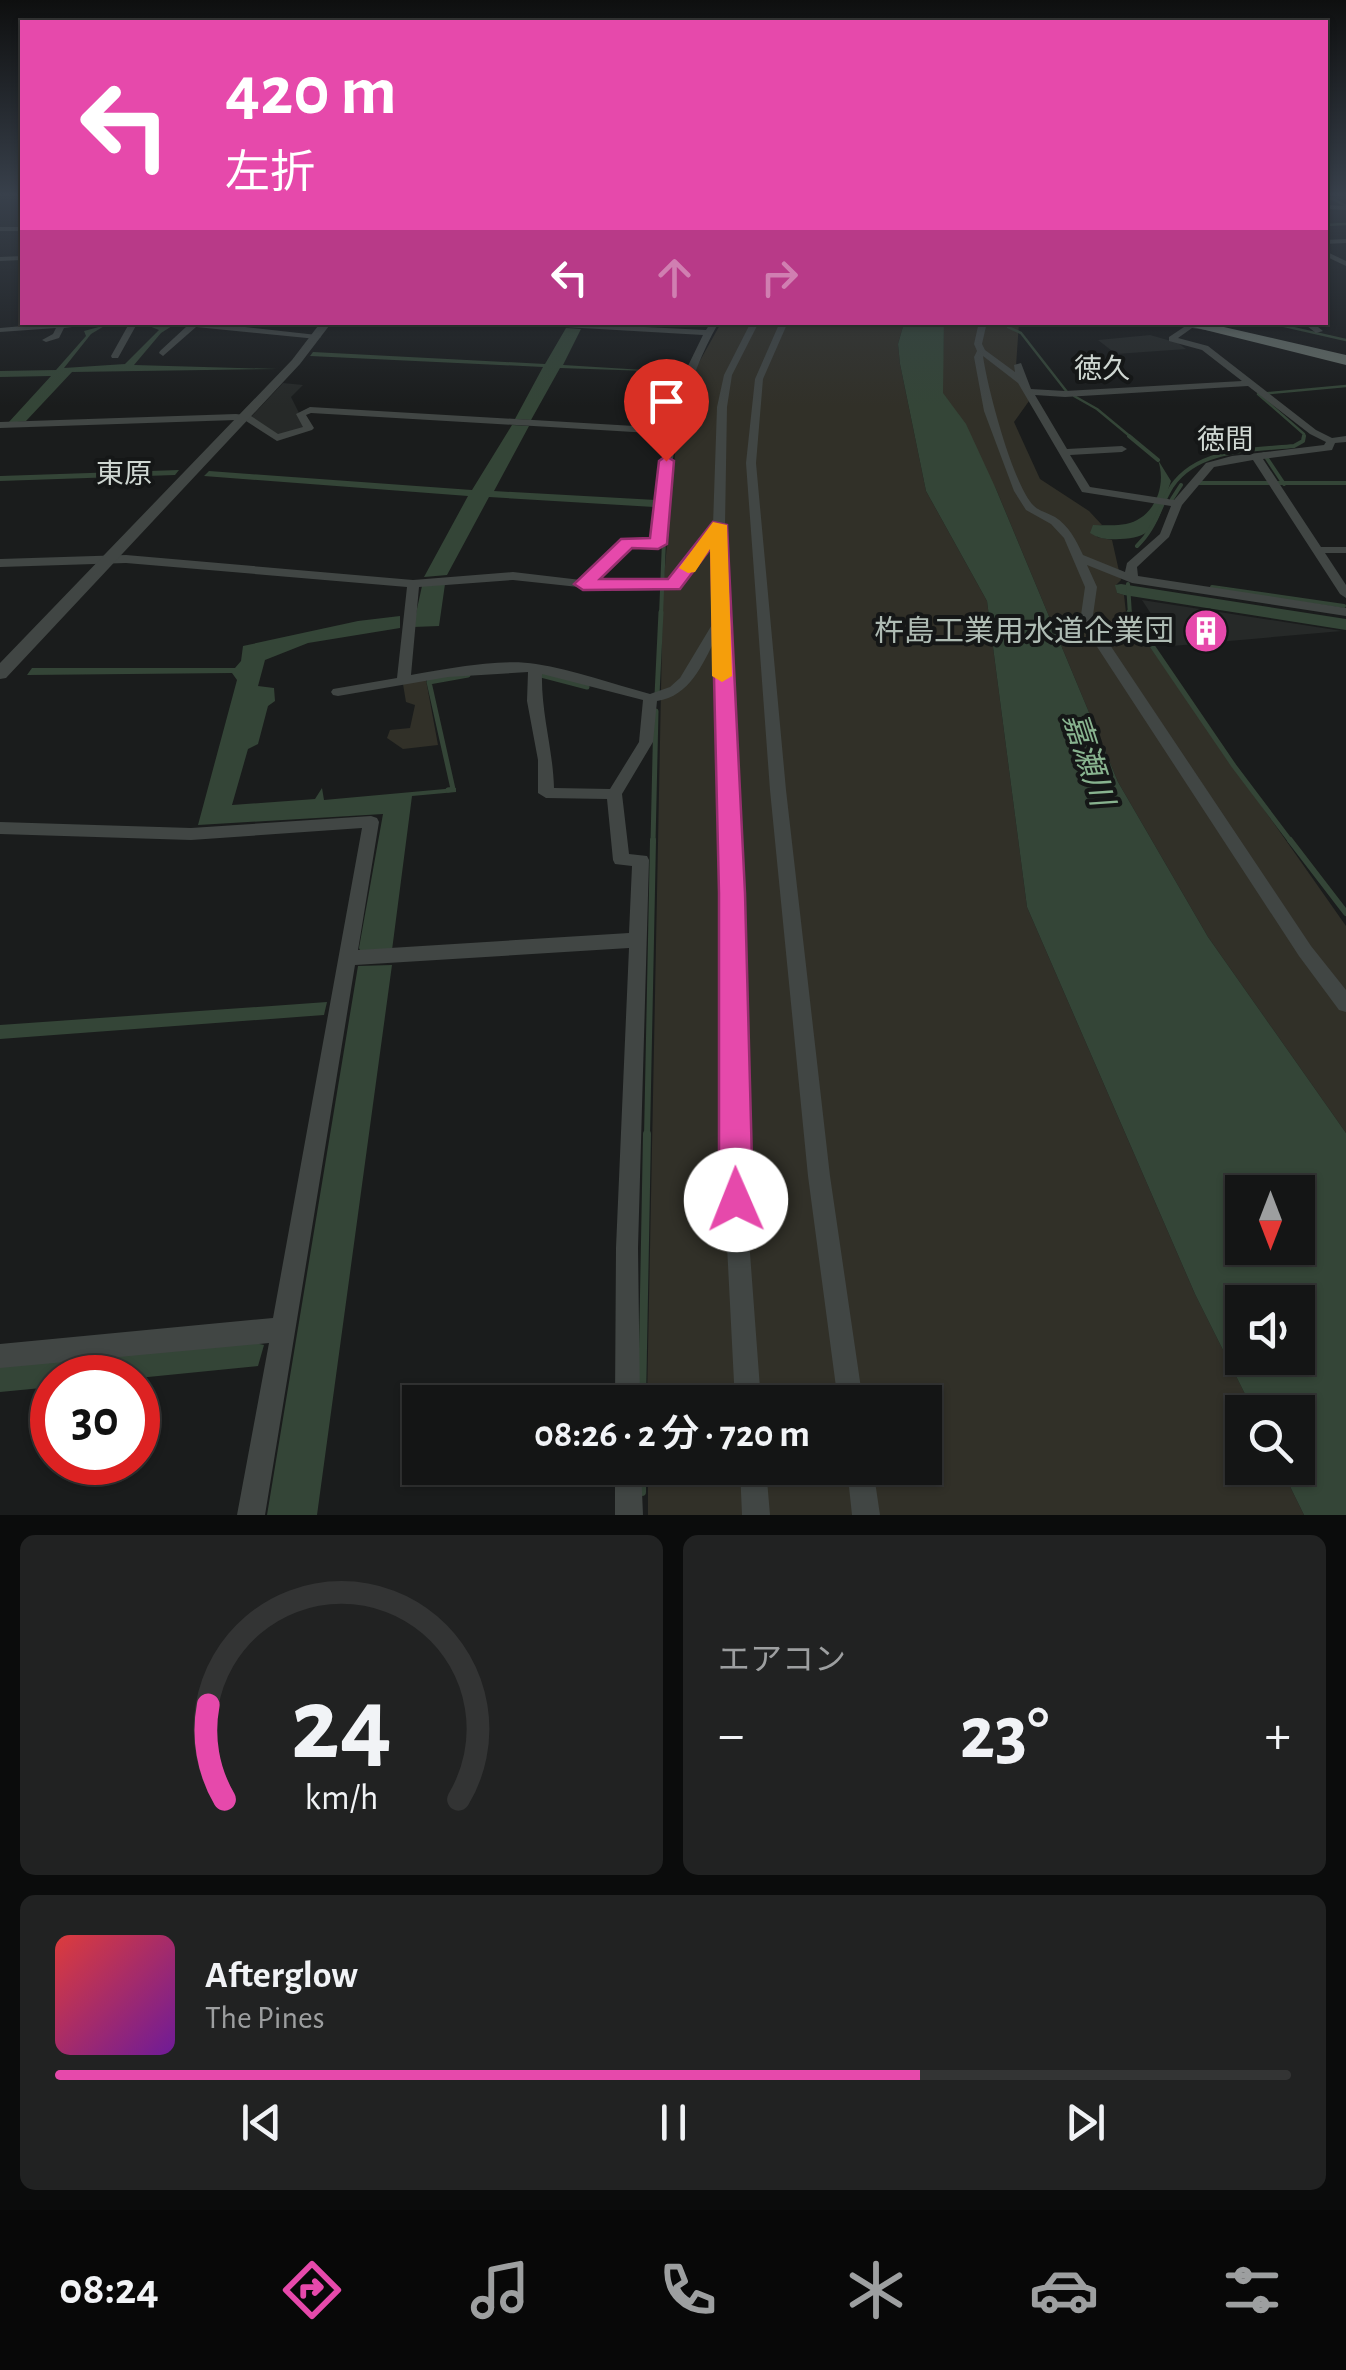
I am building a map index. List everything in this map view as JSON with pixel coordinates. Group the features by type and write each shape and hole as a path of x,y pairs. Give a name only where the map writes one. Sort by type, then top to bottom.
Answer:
{"highway":[{"path":"1210,326 1346,360"}],"street":[{"path":"115,356 132,325"},
{"path":"163,353 193,325"},
{"path":"203,325 317,338"},
{"path":"0,674 243,418 325,325"},
{"path":"537,325 708,333"},
{"path":"583,584 628,543 658,544 670,431 686,376 713,325"},
{"path":"747,1385 737,1226 732,893 719,525 722,406 728,375 753,325"},
{"path":"783,325 759,379 752,480 782,829 820,1176 849,1385"},
{"path":"982,325 978,344 981,350 1026,386 1066,394 1250,383"},
{"path":"1187,325 1172,339 1205,348 1263,395 1331,441 1346,440"},
{"path":"1310,325 1319,331"},
{"path":"0,330 47,326 56,336 46,340"},
{"path":"981,350 978,357 988,411 1019,491 1030,508 1055,522 1069,537 1091,588 1087,614 1097,636 1305,951 1346,1004"},
{"path":"1018,365 1026,386 1086,490 1173,504"},
{"path":"11,425 243,418 277,438 309,428 301,414 305,410 670,431"},
{"path":"1132,579 1131,566 1165,535 1173,504 1210,465 1328,448 1331,441"},
{"path":"1062,452 1122,450"},
{"path":"1262,455 1275,485 1346,594"},
{"path":"0,563 109,559 414,584 513,576 583,584 661,586 681,578 719,525"},
{"path":"1318,550 1346,550"},
{"path":"1078,557 1132,579 1346,612"},
{"path":"404,680 414,584"},
{"path":"338,692 492,668 536,668 656,698 682,687 720,621"},
{"path":"536,668 534,701 546,760 546,793 614,794"},
{"path":"628,1385 627,1248 641,860 621,860 614,794 646,742 656,698"},
{"path":"0,828 191,834 371,822 366,957 341,1008 251,1515"},
{"path":"366,957 638,940"},
{"path":"0,1356 281,1345"},
{"path":"628,1485 628,1515"},
{"path":"753,1485 756,1515"},
{"path":"862,1485 866,1515"}],"shaded area":[{"path":"720,325 903,325 898,344 900,364 926,491 987,601 1027,907 1195,1294 1225,1354 1225,1375 1236,1375 1246,1395 1225,1395 1225,1485 1289,1485 1304,1515 648,1515 648,1485 942,1485 942,1385 647,1385 663,589 677,431 692,375"},
{"path":"944,325 1019,325 1016,366 1029,401 1014,422 1040,479 1089,511 1102,525 1093,526 1097,537 1112,540 1121,580 1116,585 1117,593 1124,595 1126,613 1346,926 1346,1133 1208,937 1118,782 996,489 942,393"},
{"path":"1150,335 1186,349 1116,354 1098,340"},
{"path":"283,383 303,385 291,397 306,427 279,436 250,418"},
{"name":"杵島工業用水道企業団","path":"1142,600 1342,631 1172,646"},
{"path":"426,680 438,745 403,749 387,738 390,730 410,728 415,705 406,702 403,684"}],"water":[{"path":"106,325 91,334 64,368 125,364 159,330 146,325 172,326 134,365 278,369 72,372 26,421 8,423 51,376 0,377 0,371 56,370 86,336 84,331"},
{"name":"嘉瀬川","path":"903,325 944,325 943,393 966,424 996,489 1118,782 1208,937 1346,1133 1346,1515 1304,1515 1289,1485 1315,1485 1315,1395 1246,1395 1236,1375 1315,1375 1315,1285 1225,1285 1225,1354 1195,1294 1027,907 987,601 926,491 900,364 898,344"},
{"path":"566,328 581,329 563,365 677,372 560,368 531,420 515,419 543,367 310,356 313,352 545,364"},
{"path":"512,425 529,426 494,491 656,500 654,507 489,497 447,575 424,577 468,496 204,476 209,471 472,490"},
{"path":"1158,460 1171,481 1151,529 1133,538 1101,538 1090,533 1093,525 1136,521 1151,508 1161,480"},
{"path":"179,470 175,475 0,481 0,476"},
{"path":"445,584 439,626 413,627 422,586"},
{"path":"1115,585 1346,619 1346,630 1124,595 1117,593"},
{"path":"400,616 400,628 308,643 265,660 258,686 274,688 275,701 268,706 258,744 248,749 232,805 315,799 322,788 324,800 456,788 456,792 412,796 392,950 361,952 359,948 383,814 198,825 237,680 232,673 27,675 32,668 235,668 241,661 243,646"},
{"path":"392,965 317,1515 267,1515 358,966"},
{"path":"327,1002 324,1015 0,1039 0,1025"},
{"path":"241,1340 264,1345 258,1366 160,1376 160,1355 90,1355"},
{"path":"30,1361 30,1389 0,1392 0,1364"}],"waterway":[{"path":"1008,325 1021,333 1067,392"},
{"path":"1280,325 1346,340"},
{"path":"1303,438 1304,434 1258,394 1346,386"},
{"path":"1074,396 1132,438"},
{"path":"1129,436 1158,460"},
{"path":"1137,546 1153,525 1172,486 1196,464 1227,453 1294,446 1304,436"},
{"path":"1264,454 1283,483"},
{"path":"1194,483 1283,483"},
{"path":"1283,483 1346,483"},
{"path":"1172,499 1181,485"},
{"path":"661,615 664,541"},
{"path":"1128,584 1130,613"},
{"path":"1212,587 1344,606"},
{"path":"657,695 661,612"},
{"path":"1130,613 1292,843"},
{"path":"448,790 453,789 429,682 468,675"},
{"path":"541,675 587,687"},
{"path":"653,843 656,711"},
{"path":"647,1137 653,840"},
{"path":"1290,840 1346,913"},
{"path":"642,1385 647,1134"},
{"path":"642,1485 642,1492"}],"slow traffic":[{"path":"688,568 719,525 722,676"}],"place":[{"name":"杵島工業用水道企業団","path":"1206,631"}],"district":[{"name":"徳久","path":"1102,368"},
{"name":"徳間","path":"1225,439"},
{"name":"東原","path":"124,473"}],"route":[{"path":"666,461 658,544 628,543 583,584 673,585 719,525 732,893 736,1200"}]}
